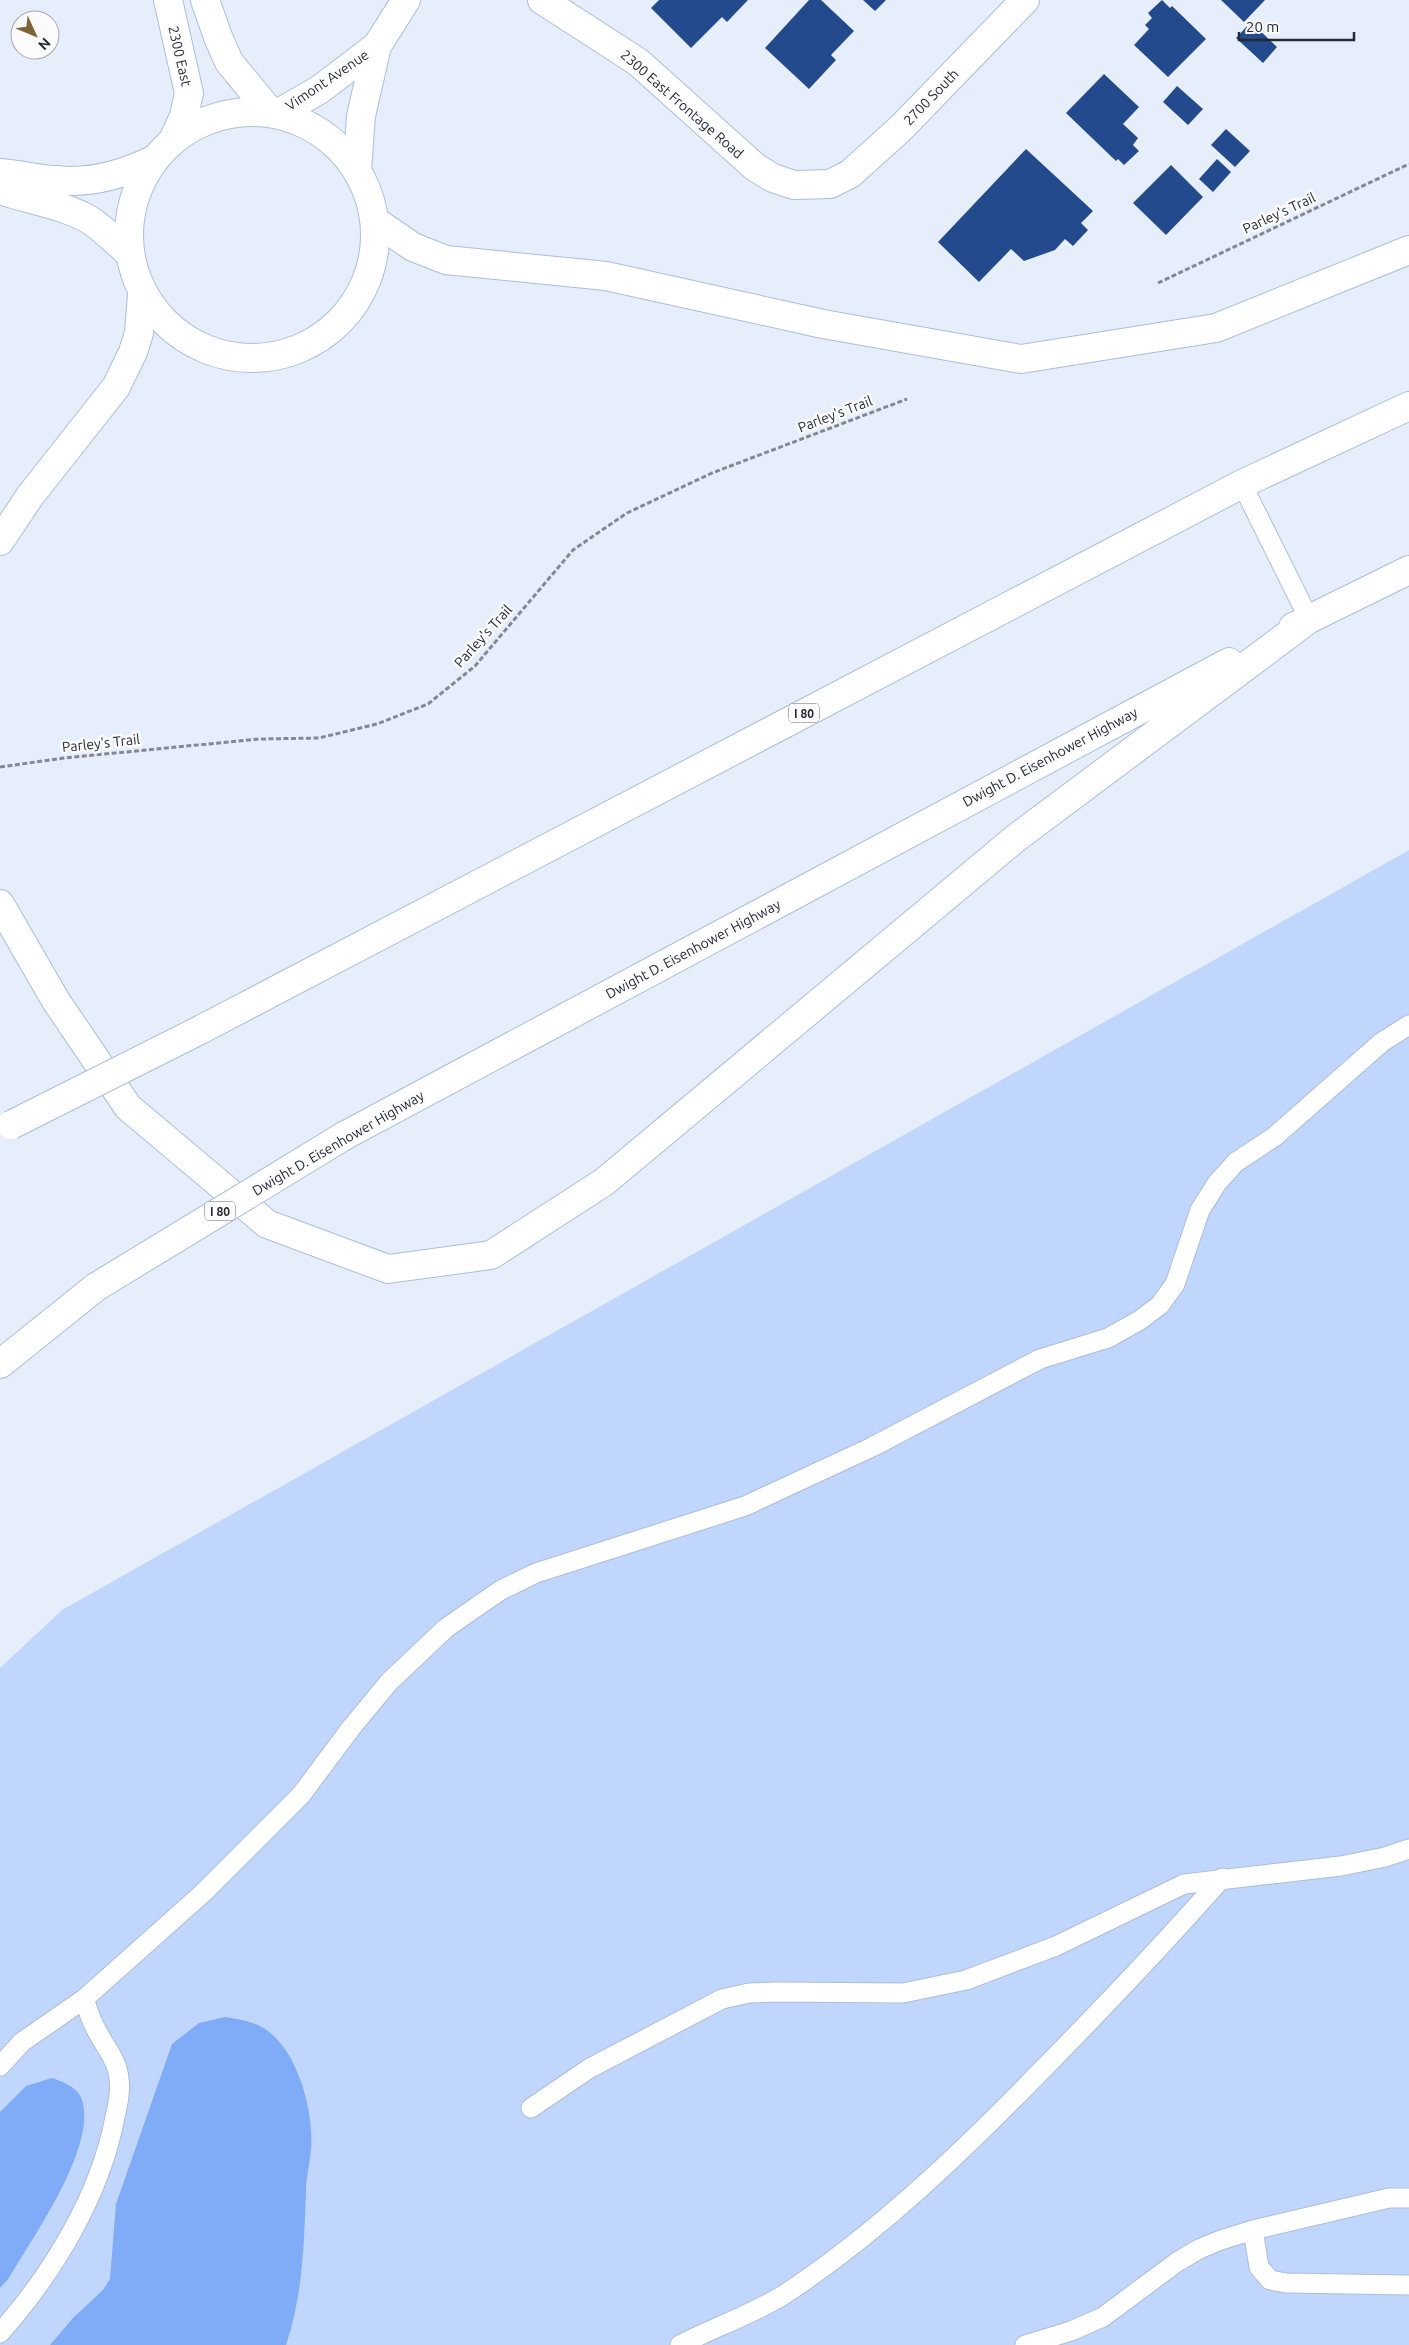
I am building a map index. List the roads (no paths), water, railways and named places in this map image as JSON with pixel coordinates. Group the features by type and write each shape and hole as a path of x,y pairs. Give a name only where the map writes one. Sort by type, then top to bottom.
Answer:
{"main road":[{"name":"2300 East","path":"142,294 134,274 130,254 128,233 130,212 136,191 184,116 189,93 168,0"},
{"path":"206,0 218,37 229,62 274,114"},
{"name":"Vimont Avenue","path":"357,171 361,116 377,46 406,0"},
{"name":"2300 East Frontage Road","path":"542,0 564,12 638,62 761,171 773,178 794,185 830,184"},
{"name":"2700 South","path":"830,184 850,174 876,152 1025,0"},
{"name":"Vimont Avenue","path":"274,114 332,81 377,46"},
{"path":"0,173 57,181 84,181 114,176 164,150 192,127 212,118 233,113 274,114 298,120 318,131 335,144 357,171 370,199 375,221 371,265 364,286 354,305 323,336 285,354 244,358 223,356 184,340 154,311 142,294"},
{"path":"0,190 78,214 96,224 130,254"},
{"path":"375,221 413,247 446,260 606,276 823,324 1021,359 1216,328 1409,250"},
{"path":"0,540 30,496 116,387 125,372 137,340 142,294"},
{"name":"I 80","path":"5,1128 202,1029 1242,484 1409,406"},
{"name":"Dwight D. Eisenhower Highway","path":"0,1364 96,1287 344,1136 1309,619 1409,570"},
{"path":"0,904 56,1001 128,1107 267,1224 388,1269 491,1255 604,1182 1016,838 1309,619"}],"lane":[{"path":"1242,484 1309,619"},
{"path":"0,2066 22,2042 84,1999 203,1894 301,1795 351,1728 389,1682 446,1628 501,1590 536,1573 745,1506 872,1447 1040,1359 1108,1338 1140,1320 1160,1305 1175,1284 1200,1210 1217,1183 1236,1162 1274,1137 1382,1042 1409,1025"},
{"path":"532,2108 590,2068 722,1999 749,1993 767,1992 903,1993 966,1980 1056,1946 1184,1884 1222,1878 1341,1866 1385,1858 1409,1849"},
{"path":"680,2345 784,2295 857,2241 912,2195 1027,2085 1146,1964 1222,1878"},
{"path":"0,2333 19,2312 49,2270 98,2179 111,2138 118,2103 119,2079 114,2060 96,2030 84,1999"},
{"path":"1025,2345 1071,2331 1103,2317 1177,2262 1199,2250 1253,2230 1388,2198 1409,2198"},
{"path":"1253,2230 1259,2267 1270,2280 1286,2283 1409,2285"}],"water":[{"path":"225,2017 258,2025 279,2041 296,2069 307,2102 310,2119 311,2149 306,2186 303,2250 296,2307 286,2345 50,2345 73,2318 103,2290 110,2279 116,2204 172,2044 199,2023"},
{"path":"52,2078 70,2086 80,2095 84,2119 80,2142 72,2166 47,2216 9,2278 0,2288 0,2112 26,2086"}]}
